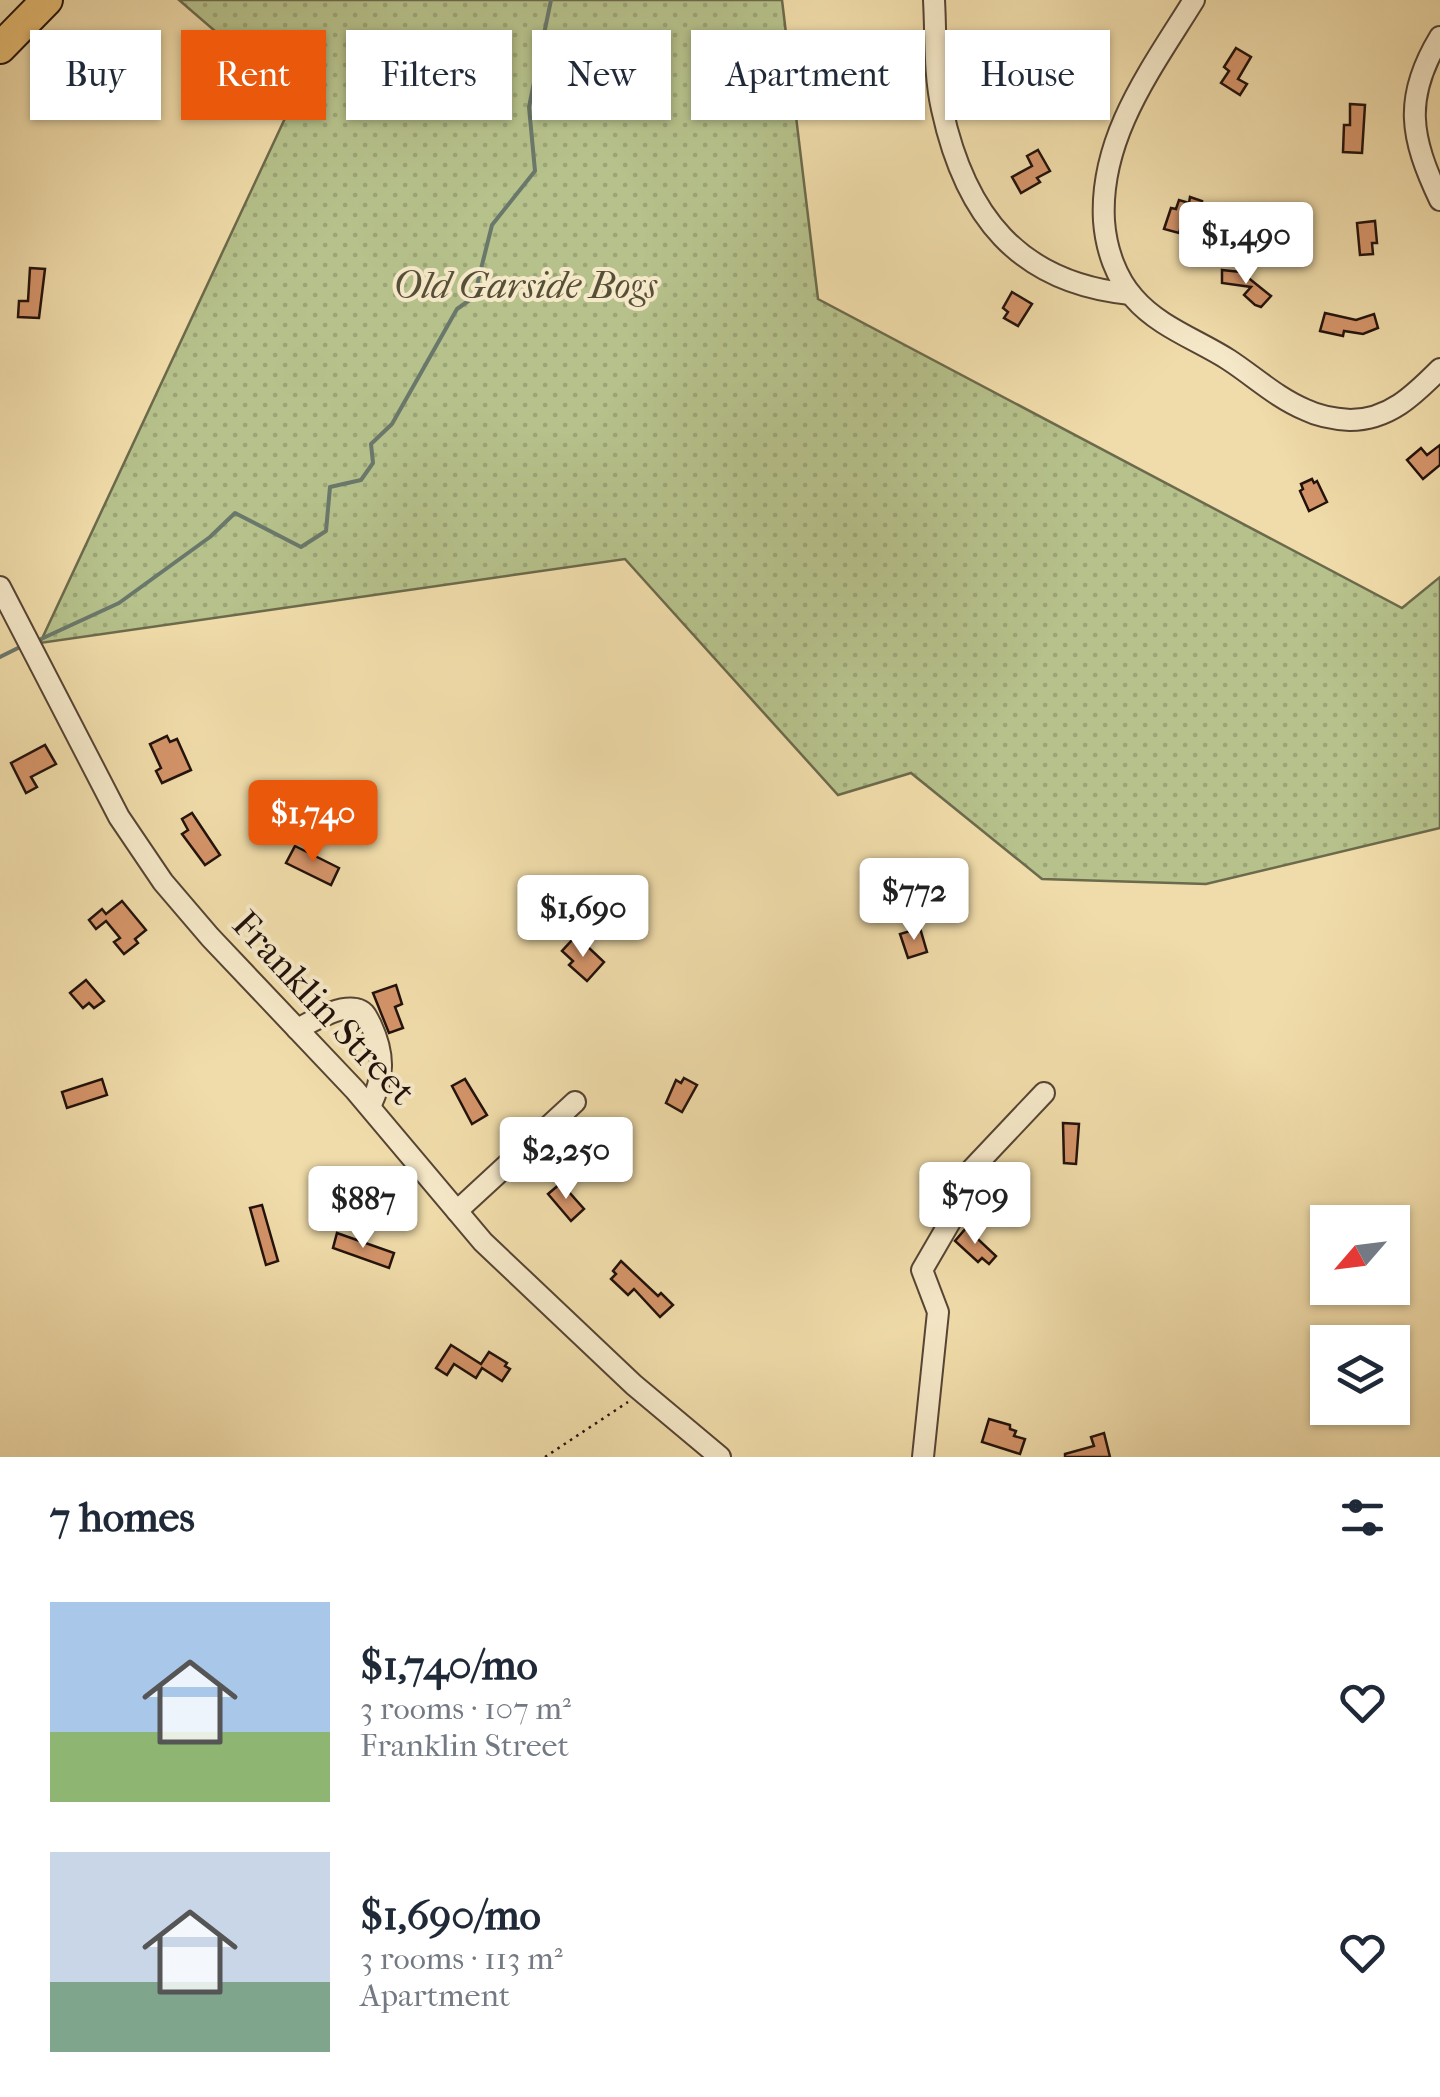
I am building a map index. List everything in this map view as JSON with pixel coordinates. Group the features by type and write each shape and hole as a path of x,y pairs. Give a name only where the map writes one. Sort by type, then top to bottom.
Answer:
{"highway":[{"path":"0,48 47,0"}],"street":[{"path":"934,0 941,106 961,174 982,213 1020,256 1043,269 1100,291 1130,294"},
{"path":"1194,0 1130,106 1112,147 1104,226 1117,274 1130,294 1161,322 1232,362 1274,394 1321,416 1353,420 1380,415 1406,402 1440,369"},
{"path":"1440,37 1417,83 1414,103 1416,139 1440,200"},
{"name":"Franklin Street","path":"0,587 63,714 138,848 210,937 370,1107 483,1242 634,1386 720,1457"},
{"path":"298,1029 329,1014 365,1012 379,1042 383,1068 370,1107"},
{"path":"923,1457 938,1312 922,1270 954,1215 958,1183 1044,1093"},
{"path":"457,1211 576,1102"}],"path":[{"path":"545,1457 629,1401"}],"green space":[{"name":"Old Garside Bogs","path":"179,0 782,0 786,30 691,30 691,120 796,120 818,299 1402,608 1440,577 1440,828 1206,884 1042,879 911,773 838,795 625,559 40,643 284,120 326,120 326,30 214,30"}],"building":[{"path":"1236,48 1251,57 1238,79 1247,84 1240,95 1221,83 1229,71 1224,67"},
{"path":"1350,104 1365,105 1362,153 1343,152 1344,125 1350,125"},
{"path":"1038,150 1050,171 1021,193 1012,177 1032,166 1027,156"},
{"path":"1190,197 1202,201 1197,221 1184,217 1179,233 1164,229 1171,208 1176,209 1179,200 1189,203"},
{"path":"1375,221 1377,243 1372,243 1373,254 1360,255 1357,223"},
{"path":"30,268 45,269 39,318 18,317 19,301 28,301"},
{"path":"1222,270 1241,272 1271,296 1261,307 1255,305 1244,295 1251,287 1222,283"},
{"path":"1012,292 1032,304 1018,326 1004,318 1008,312 1003,308"},
{"path":"1325,313 1356,320 1374,314 1378,328 1363,334 1344,331 1343,336 1320,331"},
{"path":"1440,445 1440,465 1423,479 1407,460 1421,448 1427,455"},
{"path":"1317,481 1327,502 1309,511 1300,491 1301,484"},
{"path":"167,736 170,742 177,739 191,770 162,783 156,771 161,768 150,744"},
{"path":"45,745 56,764 31,777 37,787 26,793 11,763"},
{"path":"192,813 220,855 205,865 182,834 188,830 182,819"},
{"path":"295,846 339,868 331,885 286,863"},
{"path":"122,901 146,930 124,954 114,942 120,938 106,921 96,929 89,920 102,909 106,914"},
{"path":"920,928 927,952 908,958 900,934"},
{"path":"573,939 604,962 587,981 569,965 573,961 562,951"},
{"path":"86,980 104,1001 94,1008 89,1003 83,1008 70,993"},
{"path":"396,985 402,1004 395,1007 403,1028 389,1033 373,993"},
{"path":"684,1078 697,1085 682,1112 666,1103 676,1080 681,1083"},
{"path":"102,1079 107,1095 67,1108 62,1092"},
{"path":"465,1079 487,1115 472,1124 452,1086"},
{"path":"1063,1123 1079,1124 1076,1164 1064,1163"},
{"path":"561,1183 584,1209 571,1221 548,1194"},
{"path":"262,1205 278,1261 266,1265 250,1208"},
{"path":"966,1228 996,1256 989,1264 982,1258 978,1262 955,1241"},
{"path":"337,1233 394,1253 389,1268 333,1248"},
{"path":"621,1261 673,1305 660,1317 634,1289 628,1295 611,1279"},
{"path":"451,1345 481,1364 489,1352 510,1369 502,1381 482,1368 476,1378 454,1364 447,1375 436,1368"},
{"path":"989,1419 1010,1425 1016,1431 1014,1436 1025,1439 1020,1454 982,1442"},
{"path":"1104,1433 1110,1457 1065,1457 1094,1446 1091,1437"}],"waterway":[{"path":"41,639 119,603 210,537 235,513 301,547 326,531 330,487 361,480 373,463 371,444 392,424 457,309 474,297 492,225 535,171 529,107 551,0"},
{"path":"0,657 18,648"}]}
